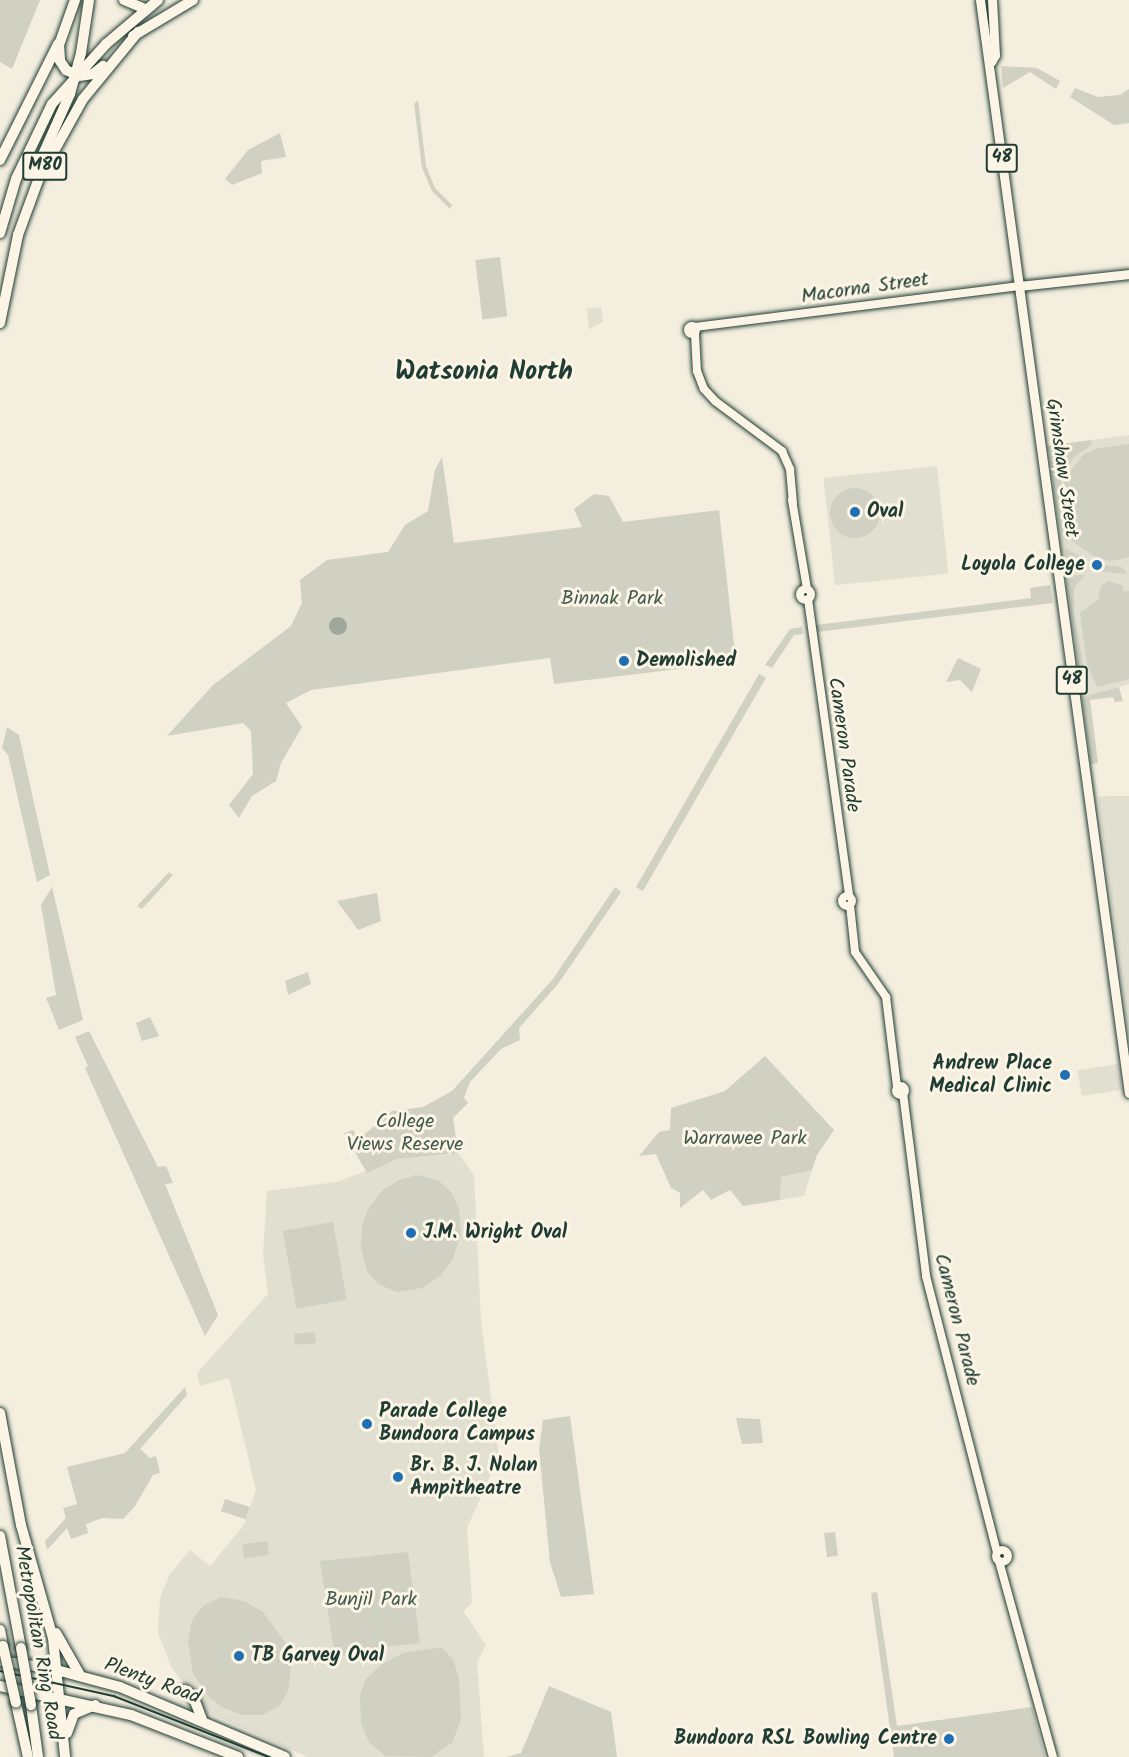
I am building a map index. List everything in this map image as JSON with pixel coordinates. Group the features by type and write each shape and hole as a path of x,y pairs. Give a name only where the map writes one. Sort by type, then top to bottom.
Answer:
{"highway":[{"path":"0,160 61,39 75,0"},
{"path":"0,307 16,220 65,108 75,75 89,0"},
{"path":"124,0 146,9 158,0"},
{"path":"61,39 60,61 75,75 95,73 138,32 193,0"},
{"name":"M80","path":"0,233 16,179 41,122 75,75 146,9"},
{"name":"M80","path":"0,323 18,235 39,178 83,99 138,32"},
{"path":"0,1413 10,1477 57,1666 66,1757"},
{"name":"Metropolitan Ring Road","path":"0,1536 31,1705 38,1757"},
{"path":"34,1574 72,1664 80,1675"},
{"name":"Metropolitan Ring Road","path":"0,1630 28,1757"},
{"name":"Plenty Road","path":"0,1661 57,1666 164,1703 285,1757"},
{"name":"Plenty Road","path":"0,1686 60,1700 95,1705 154,1723 238,1757"},
{"path":"164,1703 179,1699 182,1689 193,1696 202,1720"},
{"path":"66,1757 68,1724 74,1713 95,1705"}],"main road":[{"name":"Grimshaw Street","path":"980,0 990,43"},
{"name":"Grimshaw Street","path":"992,0 991,62 1019,286 1129,1093"},
{"path":"1019,286 1129,274"}],"street":[{"name":"Macorna Street","path":"804,590 789,464 771,440 711,398 700,380 694,332 716,326 1019,286"},
{"name":"Cameron Parade","path":"804,590 847,901 857,956 886,997 926,1276 994,1536 1000,1551 1007,1555 1002,1561 1006,1579 1053,1757"}],"shaded area":[{"path":"601,307 603,322 589,329 587,309"},
{"name":"Loyola College","path":"1129,435 1129,684 1082,697 1048,446"},
{"path":"937,466 948,573 835,585 824,478"},
{"path":"338,617 344,620 347,626 344,632 338,635 332,632 329,626 332,620"},
{"path":"1129,796 1129,1039 1098,797"},
{"path":"1118,1064 1122,1090 1082,1096 1078,1070"},
{"name":"Parade College Bundoora Campus","path":"458,1153 474,1175 481,1322 499,1456 467,1528 472,1603 463,1611 486,1645 477,1662 484,1757 308,1757 204,1711 171,1666 158,1633 160,1598 170,1574 190,1550 210,1566 244,1525 256,1490 229,1378 200,1386 197,1373 268,1294 263,1255 267,1191 337,1182 397,1159"},
{"path":"812,1170 804,1196 780,1200 781,1177"}],"green space":[{"path":"0,0 40,0 12,69 0,62"},
{"path":"1001,66 1037,68 1060,81 1056,89 1030,72 1003,88"},
{"path":"1075,88 1098,97 1120,95 1129,89 1129,123 1114,125 1070,97"},
{"path":"418,100 426,166 435,188 452,205 450,209 432,191 422,168 414,104"},
{"path":"280,133 286,157 261,161 262,173 232,185 225,179 248,150"},
{"path":"500,257 507,317 482,320 475,260"},
{"path":"1091,440 1092,445 1075,456 1061,476 1061,512 1069,540 1064,539 1059,527 1048,446"},
{"path":"1129,444 1129,557 1111,561 1096,558 1072,541 1062,504 1065,478 1083,455 1095,449"},
{"name":"Binnak Park","path":"442,457 454,543 582,527 574,509 594,494 609,496 623,522 719,510 736,662 554,684 550,658 311,690 286,703 302,727 281,763 276,781 252,796 239,818 229,805 253,774 251,731 243,723 167,736 213,685 291,626 302,603 300,580 327,560 388,552 405,525 428,511 435,470"},
{"name":"Oval","path":"850,488 860,488 873,495 880,508 880,518 873,531 860,538 850,538 841,534 834,527 830,518 830,508 834,499 841,492"},
{"path":"1065,548 1085,559 1086,572 1068,572 1065,568"},
{"path":"1095,564 1122,567 1127,574 1095,571"},
{"path":"1070,575 1085,575 1074,588 1074,613 1087,687 1081,684 1067,581"},
{"path":"1108,581 1122,585 1124,592 1129,591 1129,679 1097,687 1087,664 1080,613 1098,600 1101,586"},
{"path":"1050,585 1053,603 817,632 816,625 1031,598 1030,588"},
{"path":"802,627 803,634 794,635 772,668 765,665 790,629"},
{"path":"958,658 981,669 972,692 960,680 946,682"},
{"path":"759,674 766,678 643,891 636,887"},
{"path":"1119,687 1123,701 1115,702 1113,697 1090,700 1098,763 1091,764 1082,697"},
{"path":"7,727 19,735 50,875 37,882 8,755 2,748"},
{"path":"169,872 173,875 142,909 137,906"},
{"path":"52,887 83,1020 59,1030 46,998 56,995 41,905"},
{"name":"College Views Reserve","path":"615,887 621,892 558,984 519,1028 520,1040 501,1049 470,1082 464,1098 468,1103 453,1118 458,1153 397,1159 367,1173 344,1133 353,1130 359,1139 392,1111 423,1107 452,1091 553,979"},
{"path":"377,893 381,921 358,930 337,901"},
{"path":"308,972 311,984 288,995 285,981"},
{"path":"150,1017 159,1036 142,1041 136,1023"},
{"path":"89,1031 158,1167 166,1166 173,1183 165,1184 218,1315 205,1336 85,1068 88,1066 75,1037"},
{"name":"Warrawee Park","path":"765,1056 834,1130 817,1155 812,1170 781,1177 780,1200 743,1206 730,1190 711,1200 703,1190 680,1208 680,1193 671,1188 656,1154 639,1156 659,1132 670,1130 671,1108 725,1091"},
{"name":"J.M. Wright Oval","path":"417,1175 438,1180 451,1192 459,1209 461,1235 452,1260 440,1276 422,1288 397,1292 378,1284 367,1271 361,1247 362,1226 369,1207 383,1190 399,1180"},
{"path":"333,1222 347,1300 296,1309 283,1231"},
{"path":"315,1332 316,1343 295,1345 294,1334"},
{"path":"185,1387 187,1395 140,1449 150,1458 156,1456 160,1473 153,1475 135,1506 123,1519 102,1518 86,1524 88,1533 71,1539 67,1528 47,1550 45,1541 66,1518 63,1508 77,1504 67,1467 125,1453"},
{"path":"570,1416 594,1594 561,1597 550,1562 539,1449 543,1420"},
{"path":"736,1418 760,1419 763,1443 742,1444"},
{"path":"225,1499 250,1507 246,1519 221,1511"},
{"path":"835,1532 838,1556 827,1557 824,1533"},
{"path":"267,1541 269,1555 244,1558 242,1544"},
{"name":"Bunjil Park","path":"408,1552 420,1643 356,1650 356,1654 342,1656 341,1649 334,1650 320,1561"},
{"path":"877,1592 897,1726 1032,1707 1045,1757 894,1757 871,1593"},
{"name":"TB Garvey Oval","path":"222,1597 244,1601 263,1612 287,1645 291,1669 288,1691 280,1705 263,1715 242,1715 222,1707 208,1696 193,1674 188,1642 192,1620 204,1605"},
{"path":"441,1647 453,1659 459,1678 461,1719 452,1743 431,1757 385,1756 369,1742 361,1724 360,1695 366,1679 382,1664 403,1653"},
{"path":"549,1686 611,1712 617,1757 506,1757 521,1753"}],"tram line":[{"path":"0,1671 114,1696 269,1757"}],"place":[{"name":"Oval","path":"855,512"},
{"name":"Loyola College","path":"1097,565"},
{"name":"Demolished","path":"624,661"},
{"name":"Andrew Place Medical Clinic","path":"1065,1075"},
{"name":"J.M. Wright Oval","path":"411,1233"},
{"name":"Parade College Bundoora Campus","path":"367,1424"},
{"name":"Br. B. J. Nolan Ampitheatre","path":"398,1477"},
{"name":"TB Garvey Oval","path":"239,1656"},
{"name":"Bundoora RSL Bowling Centre","path":"949,1739"}],"district":[{"name":"Watsonia North","path":"484,373"}]}
